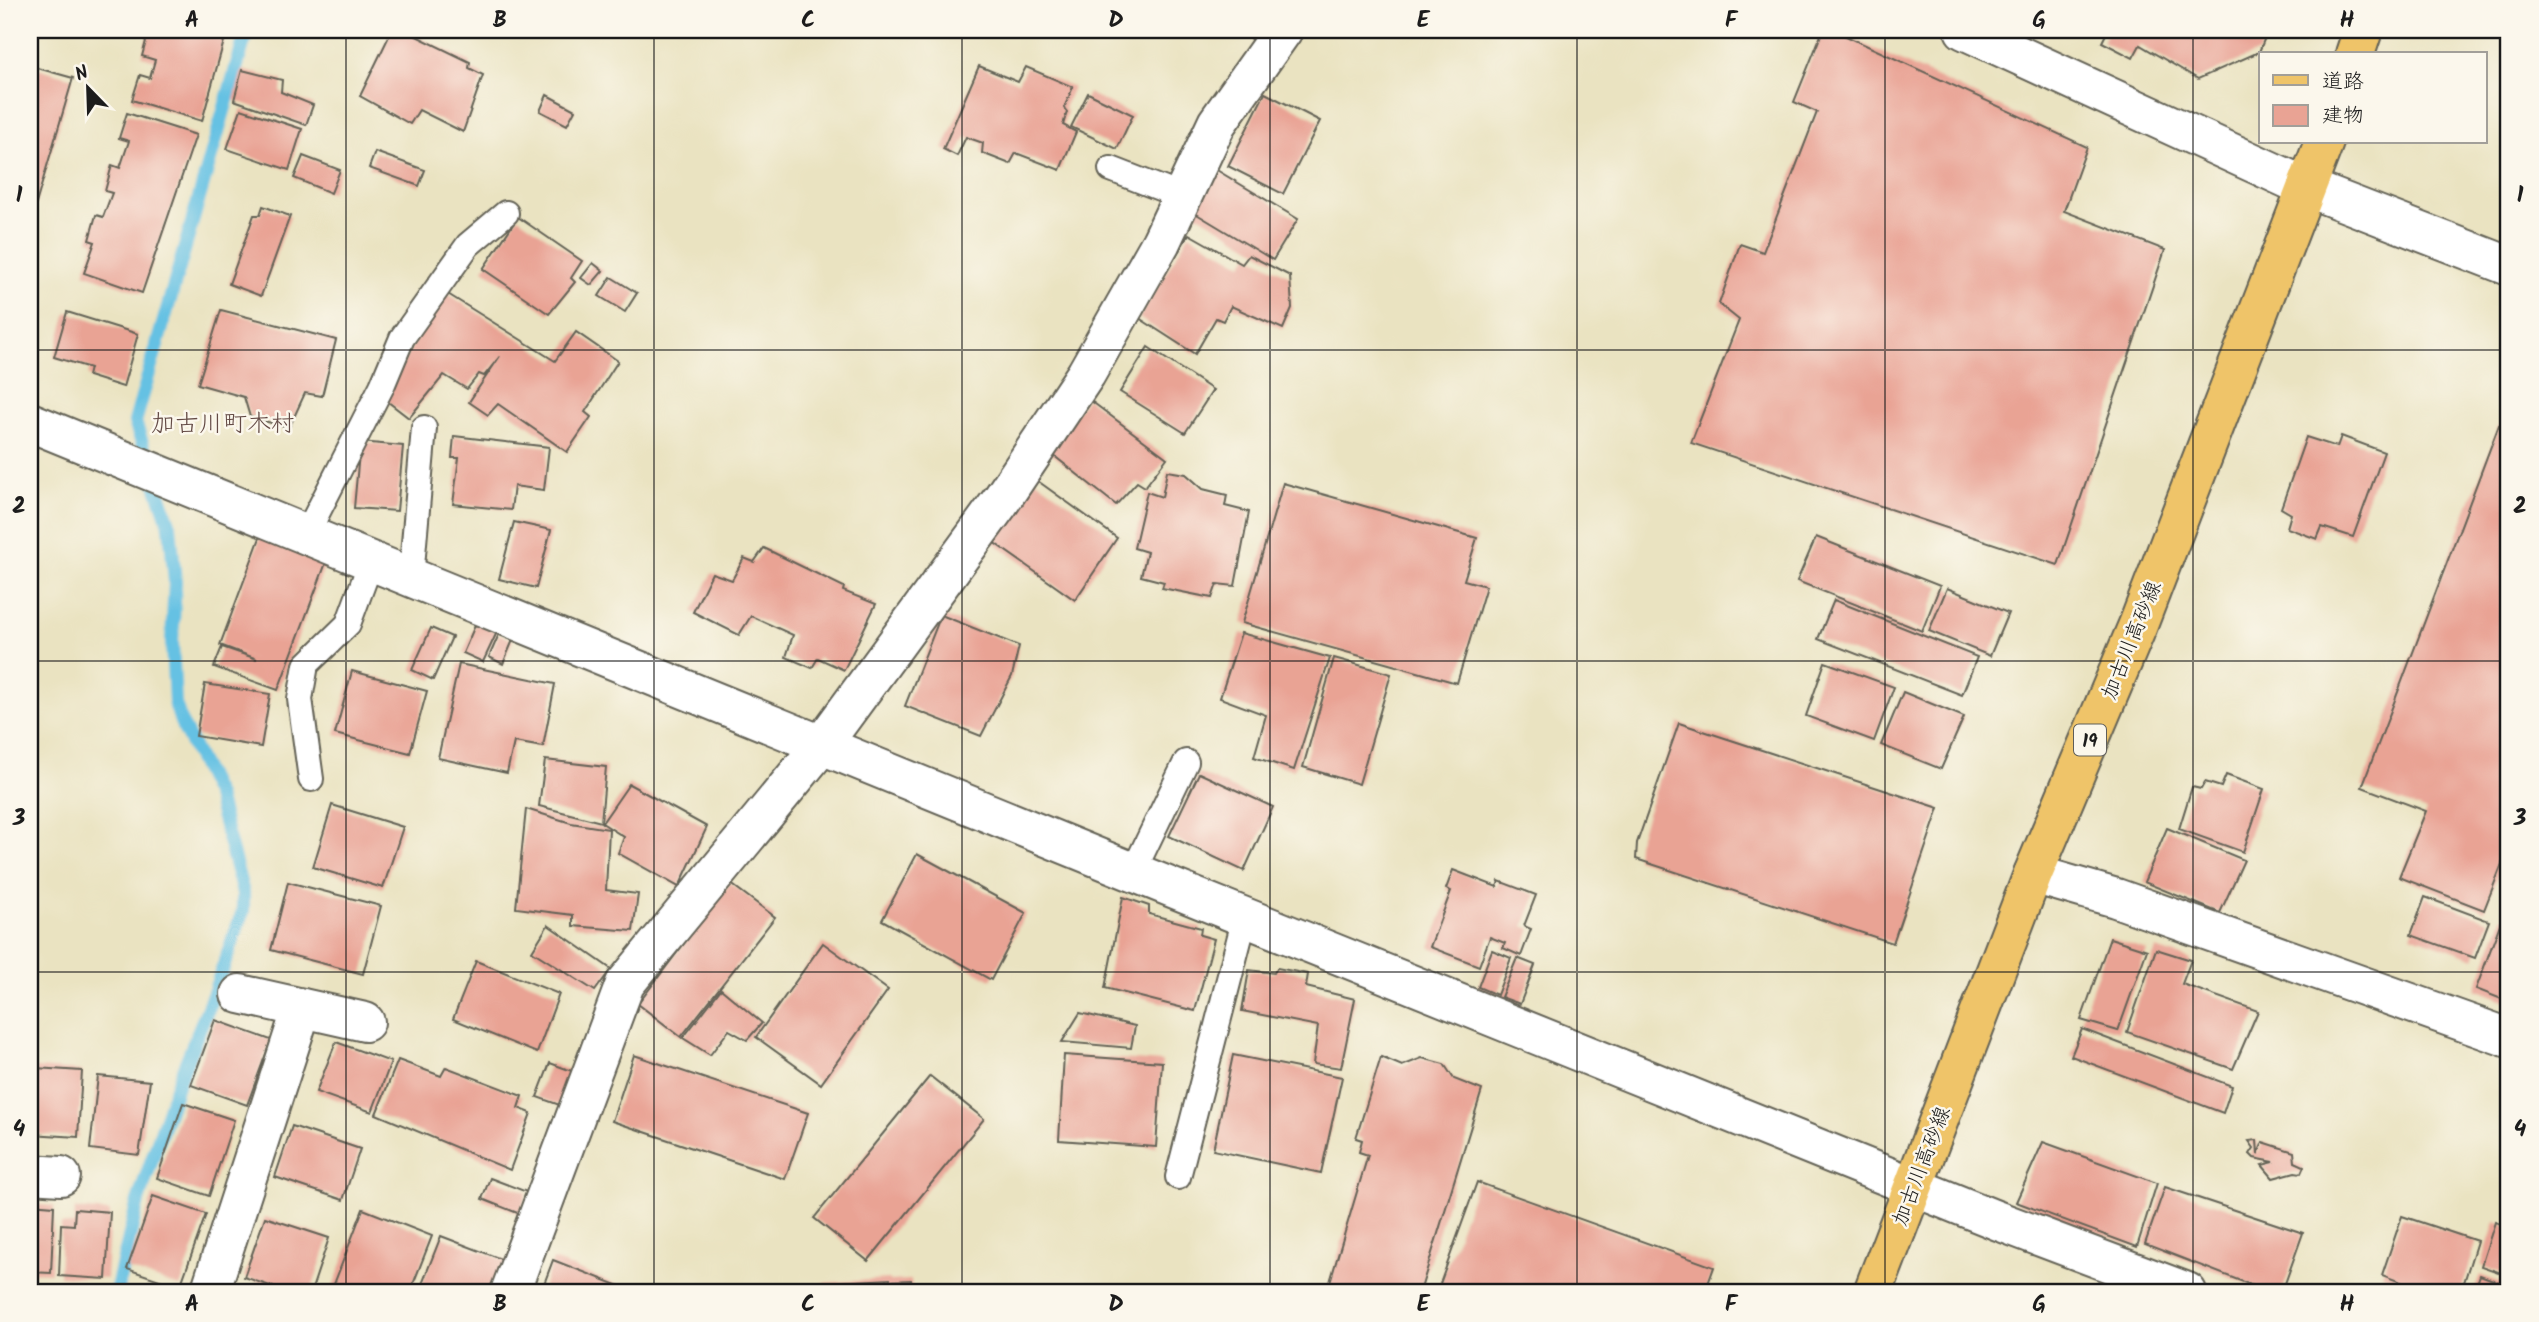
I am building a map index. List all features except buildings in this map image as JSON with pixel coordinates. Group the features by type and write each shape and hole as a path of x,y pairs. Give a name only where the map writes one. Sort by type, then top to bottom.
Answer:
{"main road":[{"path":"2356,52 2363,30"},
{"name":"加古川高砂線","path":"1873,1292 2033,874 2143,612 2323,144"}],"street":[{"path":"510,1292 625,984 821,746 1000,502 1079,384 1161,242 1217,123 1283,30"},
{"path":"1964,30 2308,188 2509,266"},
{"path":"30,422 1133,872 1913,1186 2187,1292"},
{"path":"2033,874 2116,898 2509,1038"},
{"path":"240,994 365,1023"},
{"path":"210,1292 302,1008"}],"lane":[{"path":"1111,169 1183,197"},
{"path":"306,535 382,386 402,338 468,245 506,213"},
{"path":"411,578 424,428"},
{"path":"312,779 300,699 306,665 348,625 372,562"},
{"path":"1133,872 1186,762"},
{"path":"1178,1177 1245,917"}],"waterway":[{"path":"116,1292 138,1201 177,1085 243,911 243,893 217,796 181,722 175,703 172,642 175,582 170,526 135,422 247,30"}],"district":[{"name":"加古川町木村","path":"223,423"}]}
